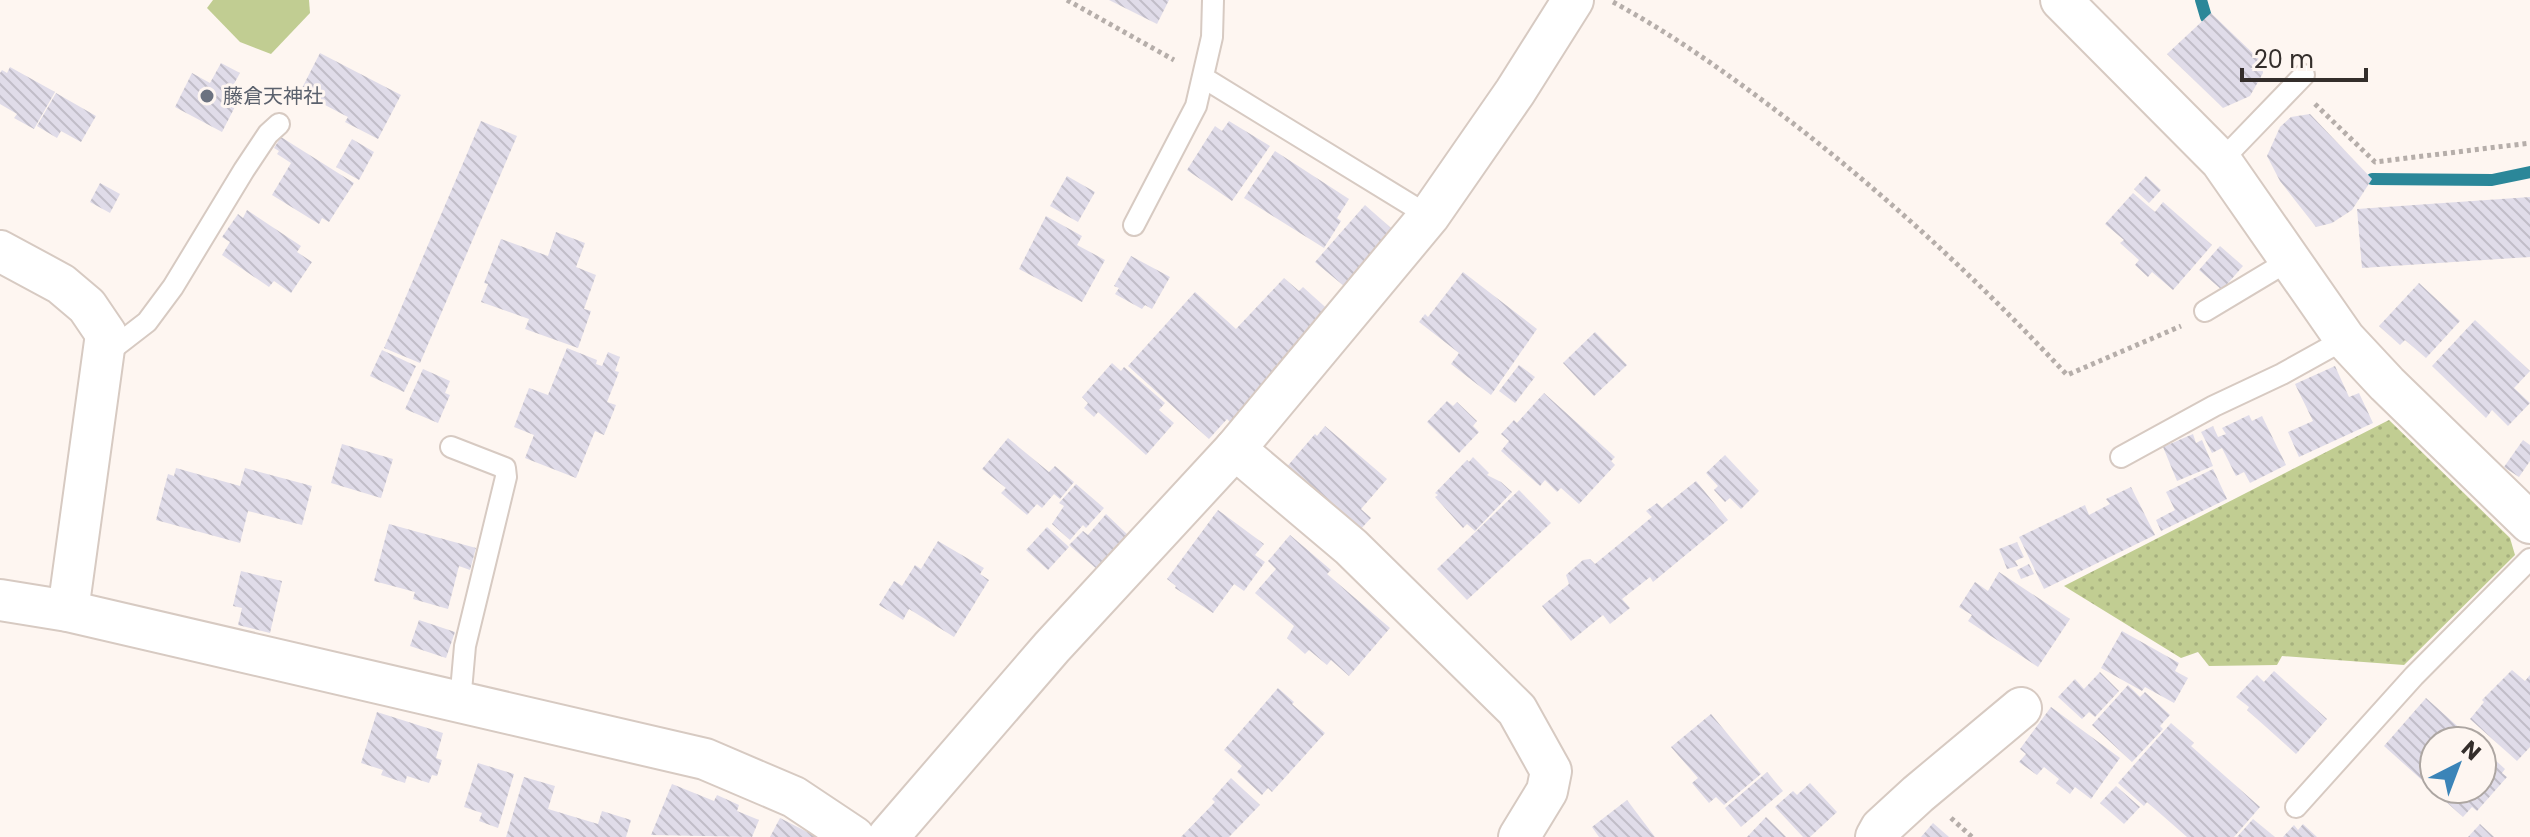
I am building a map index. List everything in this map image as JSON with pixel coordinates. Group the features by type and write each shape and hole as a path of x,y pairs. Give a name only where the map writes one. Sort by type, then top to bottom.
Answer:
{"street":[{"path":"888,837 1052,647 1235,449 1429,216 1515,92 1573,0"},
{"path":"2061,0 2221,161 2345,339 2530,523"},
{"path":"0,251 61,284 87,306 106,334 68,611"},
{"path":"1235,449 1351,547 1517,710 1551,771 1547,791 1519,837"},
{"path":"0,600 68,611 705,759 794,797 854,837"},
{"path":"1876,837 1881,828 1918,794 2021,708"}],"lane":[{"path":"1134,225 1196,106 1212,37 1213,0"},
{"path":"1204,78 1429,216"},
{"path":"2221,161 2299,79"},
{"path":"103,356 147,322 173,287 244,170 268,134 279,124"},
{"path":"2205,311 2290,260"},
{"path":"2121,457 2345,339"},
{"path":"451,447 505,468 506,477 465,646 460,702"},
{"path":"2296,807 2414,676 2530,559"}],"path":[{"path":"1067,0 1204,78"},
{"path":"1608,0 1644,19 1729,74 1856,173 1973,278 2067,375 2187,323 2205,311"},
{"path":"2299,79 2375,162 2530,143"}],"green space":[{"path":"213,0 309,0 310,13 271,54 240,42 207,8"},
{"path":"2389,420 2510,538 2515,555 2404,665 2282,656 2277,665 2209,666 2198,652 2181,658 2064,586"}],"building":[{"path":"1109,0 1169,0 1157,24"},
{"path":"2211,13 2262,62 2263,73 2250,96 2223,108 2167,54"},
{"path":"320,53 401,95 378,139 345,122 348,117 300,92"},
{"name":"藤倉天神社","path":"221,63 240,73 229,93 239,99 222,132 175,107 192,73 210,83"},
{"path":"10,67 55,92 34,129 14,118 17,114 0,104 0,73 2,70 7,73"},
{"path":"56,93 96,116 81,142 61,131 57,138 37,126"},
{"path":"2310,114 2372,179 2352,210 2332,223 2316,227 2280,181 2267,156 2280,127 2291,117"},
{"path":"481,121 517,136 420,363 384,348"},
{"path":"1229,121 1270,146 1232,201 1187,170 1215,126 1222,131"},
{"path":"281,137 354,183 329,222 322,218 319,224 272,195 291,163 277,154 279,151 274,148"},
{"path":"352,139 374,152 359,180 336,167"},
{"path":"1275,151 1349,199 1337,218 1341,221 1324,248 1244,198"},
{"path":"1067,176 1095,192 1078,222 1050,206"},
{"path":"2146,176 2161,190 2149,203 2134,189"},
{"path":"100,183 120,194 110,213 90,202"},
{"path":"2133,193 2155,212 2163,202 2212,245 2173,290 2152,272 2148,277 2135,265 2139,260 2120,243 2124,240 2105,224"},
{"path":"2530,197 2530,257 2362,268 2357,209"},
{"path":"1365,205 1400,236 1356,287 1348,281 1344,286 1315,262"},
{"path":"247,210 301,246 297,252 312,262 291,293 274,281 269,287 222,255 230,242 222,237 238,214 243,218"},
{"path":"1046,216 1082,236 1077,245 1105,260 1082,302 1019,269"},
{"path":"556,232 585,243 576,267 596,275 584,309 591,311 578,348 525,329 529,319 481,302 488,284 484,283 501,239 548,256"},
{"path":"2220,246 2243,266 2222,290 2199,270"},
{"path":"1131,256 1170,277 1152,309 1145,305 1142,309 1115,294 1119,288 1114,286"},
{"path":"1463,272 1537,329 1491,395 1451,364 1459,353 1419,322 1425,314 1428,317"},
{"path":"1284,278 1299,291 1303,287 1334,315 1233,425 1227,419 1209,439 1128,366 1195,292 1236,329"},
{"path":"2419,283 2460,321 2426,358 2405,340 2400,345 2379,326"},
{"path":"2475,320 2530,371 2514,388 2530,403 2508,426 2492,410 2486,418 2432,366"},
{"path":"1595,332 1627,365 1594,396 1563,363"},
{"path":"567,348 597,360 596,364 602,366 608,352 620,357 615,371 619,372 607,402 616,405 604,435 595,431 576,478 525,458 534,435 514,427 529,388 548,395"},
{"path":"382,350 416,366 404,392 370,376"},
{"path":"1112,363 1121,371 1124,367 1165,403 1159,410 1174,423 1146,455 1098,412 1094,417 1084,408 1088,403 1082,397"},
{"path":"1519,365 1535,377 1515,403 1499,391"},
{"path":"2335,366 2349,397 2359,393 2373,423 2299,457 2288,432 2313,421 2295,384"},
{"path":"423,369 450,381 445,393 450,395 438,423 405,409"},
{"path":"1544,393 1615,457 1611,461 1615,465 1579,504 1561,488 1557,492 1545,480 1540,486 1501,451 1509,441 1501,434 1514,420 1517,423"},
{"path":"1447,401 1453,406 1457,402 1477,421 1473,426 1479,432 1459,453 1427,422"},
{"path":"2249,415 2252,421 2262,416 2286,465 2250,483 2244,472 2236,476 2222,448 2212,453 2201,432 2213,426 2218,437 2226,434 2222,428"},
{"path":"1325,426 1387,479 1361,509 1371,518 1359,531 1279,476"},
{"path":"2193,434 2196,443 2202,440 2213,466 2177,481 2163,447"},
{"path":"1008,438 1049,472 1055,466 1074,482 1060,499 1054,494 1042,508 1037,504 1027,515 1001,493 1006,488 982,469"},
{"path":"2523,440 2530,445 2530,461 2519,477 2504,467"},
{"path":"342,444 393,459 381,498 331,483"},
{"path":"1725,455 1759,491 1741,509 1730,498 1725,502 1714,490 1718,486 1706,473"},
{"path":"1473,457 1489,473 1487,475 1512,492 1475,531 1467,524 1463,528 1435,497 1438,495 1435,493"},
{"path":"176,468 240,486 245,468 312,486 302,525 248,511 240,543 156,520 168,474 174,476"},
{"path":"2213,469 2227,499 2161,531 2156,520 2175,510 2166,492"},
{"path":"1696,481 1728,520 1653,582 1650,577 1622,599 1630,608 1610,624 1603,615 1571,641 1542,606 1569,584 1566,575 1583,560 1590,559 1595,564 1652,517 1646,511 1657,503 1662,508"},
{"path":"1076,484 1104,508 1070,540 1052,524 1064,506 1059,503"},
{"path":"2131,487 2155,535 2044,589 2019,537 2085,505 2089,515 2110,504 2106,499"},
{"path":"1519,490 1551,523 1467,600 1437,569"},
{"path":"1218,510 1264,544 1255,555 1265,562 1244,591 1234,584 1213,613 1175,588 1167,579"},
{"path":"1106,514 1129,536 1098,570 1069,545 1083,531 1088,535"},
{"path":"389,524 476,548 470,570 459,566 448,609 413,599 415,592 374,581"},
{"path":"1047,527 1069,547 1048,570 1026,550"},
{"path":"1290,535 1331,570 1327,574 1390,628 1349,676 1331,660 1327,665 1309,650 1305,654 1287,638 1294,626 1255,593 1276,569 1268,561"},
{"path":"938,541 984,568 980,574 989,580 954,637 909,609 903,620 879,605 894,581 902,586 915,565 921,569"},
{"path":"2017,542 2024,557 2015,561 2018,566 2007,569 1999,549"},
{"path":"2029,564 2034,574 2021,579 2017,570"},
{"path":"241,571 282,581 270,633 238,625 242,608 233,606"},
{"path":"1999,572 2070,619 2038,667 1968,621 1972,615 1959,607 1975,582 1988,591"},
{"path":"419,620 455,632 446,658 410,646"},
{"path":"2122,631 2179,663 2175,671 2188,678 2174,703 2145,687 2142,691 2101,668"},
{"path":"2512,670 2525,681 2530,675 2530,747 2517,761 2498,744 2498,725 2477,725 2470,719 2484,702 2482,700"},
{"path":"2274,671 2327,719 2296,754 2236,697 2257,675 2264,682"},
{"path":"2100,672 2119,691 2095,717 2089,712 2082,719 2058,697 2075,679 2084,689"},
{"path":"2128,685 2140,697 2145,692 2170,715 2160,726 2163,729 2132,762 2092,725"},
{"path":"1278,688 1325,733 1272,792 1268,788 1262,795 1237,772 1242,766 1224,750"},
{"path":"2426,698 2456,725 2418,725 2418,777 2384,746"},
{"path":"2051,707 2120,758 2091,799 2075,787 2070,794 2056,783 2059,779 2044,767 2037,775 2019,762 2026,754 2020,749"},
{"path":"377,712 443,733 436,758 442,760 437,776 432,775 429,783 407,776 405,783 381,775 383,770 361,763"},
{"path":"1711,714 1761,774 1724,805 1716,797 1709,803 1692,783 1698,778 1671,747"},
{"path":"2171,723 2194,743 2191,746 2260,807 2234,837 2187,837 2147,802 2144,806 2118,783"},
{"path":"478,763 514,774 498,828 479,821 482,813 464,807"},
{"path":"2498,763 2505,769 2502,773 2507,777 2498,787"},
{"path":"1767,772 1783,791 1741,827 1725,808"},
{"path":"524,777 555,786 548,809 598,824 602,811 631,820 626,837 506,837"},
{"path":"1231,778 1260,805 1229,837 1181,837 1215,802 1212,799"},
{"path":"1810,783 1837,812 1810,837 1803,837 1775,807 1793,791 1797,795"},
{"path":"672,784 714,801 717,795 739,805 737,811 759,820 752,837 651,835"},
{"path":"2116,786 2140,807 2124,824 2100,803"},
{"path":"1627,800 1655,837 1599,837 1592,827"},
{"path":"2450,805 2482,805 2477,811 2472,807 2463,817"},
{"path":"1766,817 1786,837 1747,837"},
{"path":"780,818 817,837 770,837"},
{"path":"2253,819 2275,837 2237,837"},
{"path":"1933,823 1949,837 1921,837"},
{"path":"2303,824 2317,837 2283,837 2294,825 2298,830"},
{"path":"2480,824 2494,837 2468,837"}],"waterway":[{"path":"2201,0 2206,17"},
{"path":"2372,179 2492,180 2530,172"}],"place":[{"name":"藤倉天神社","path":"207,96"}]}
